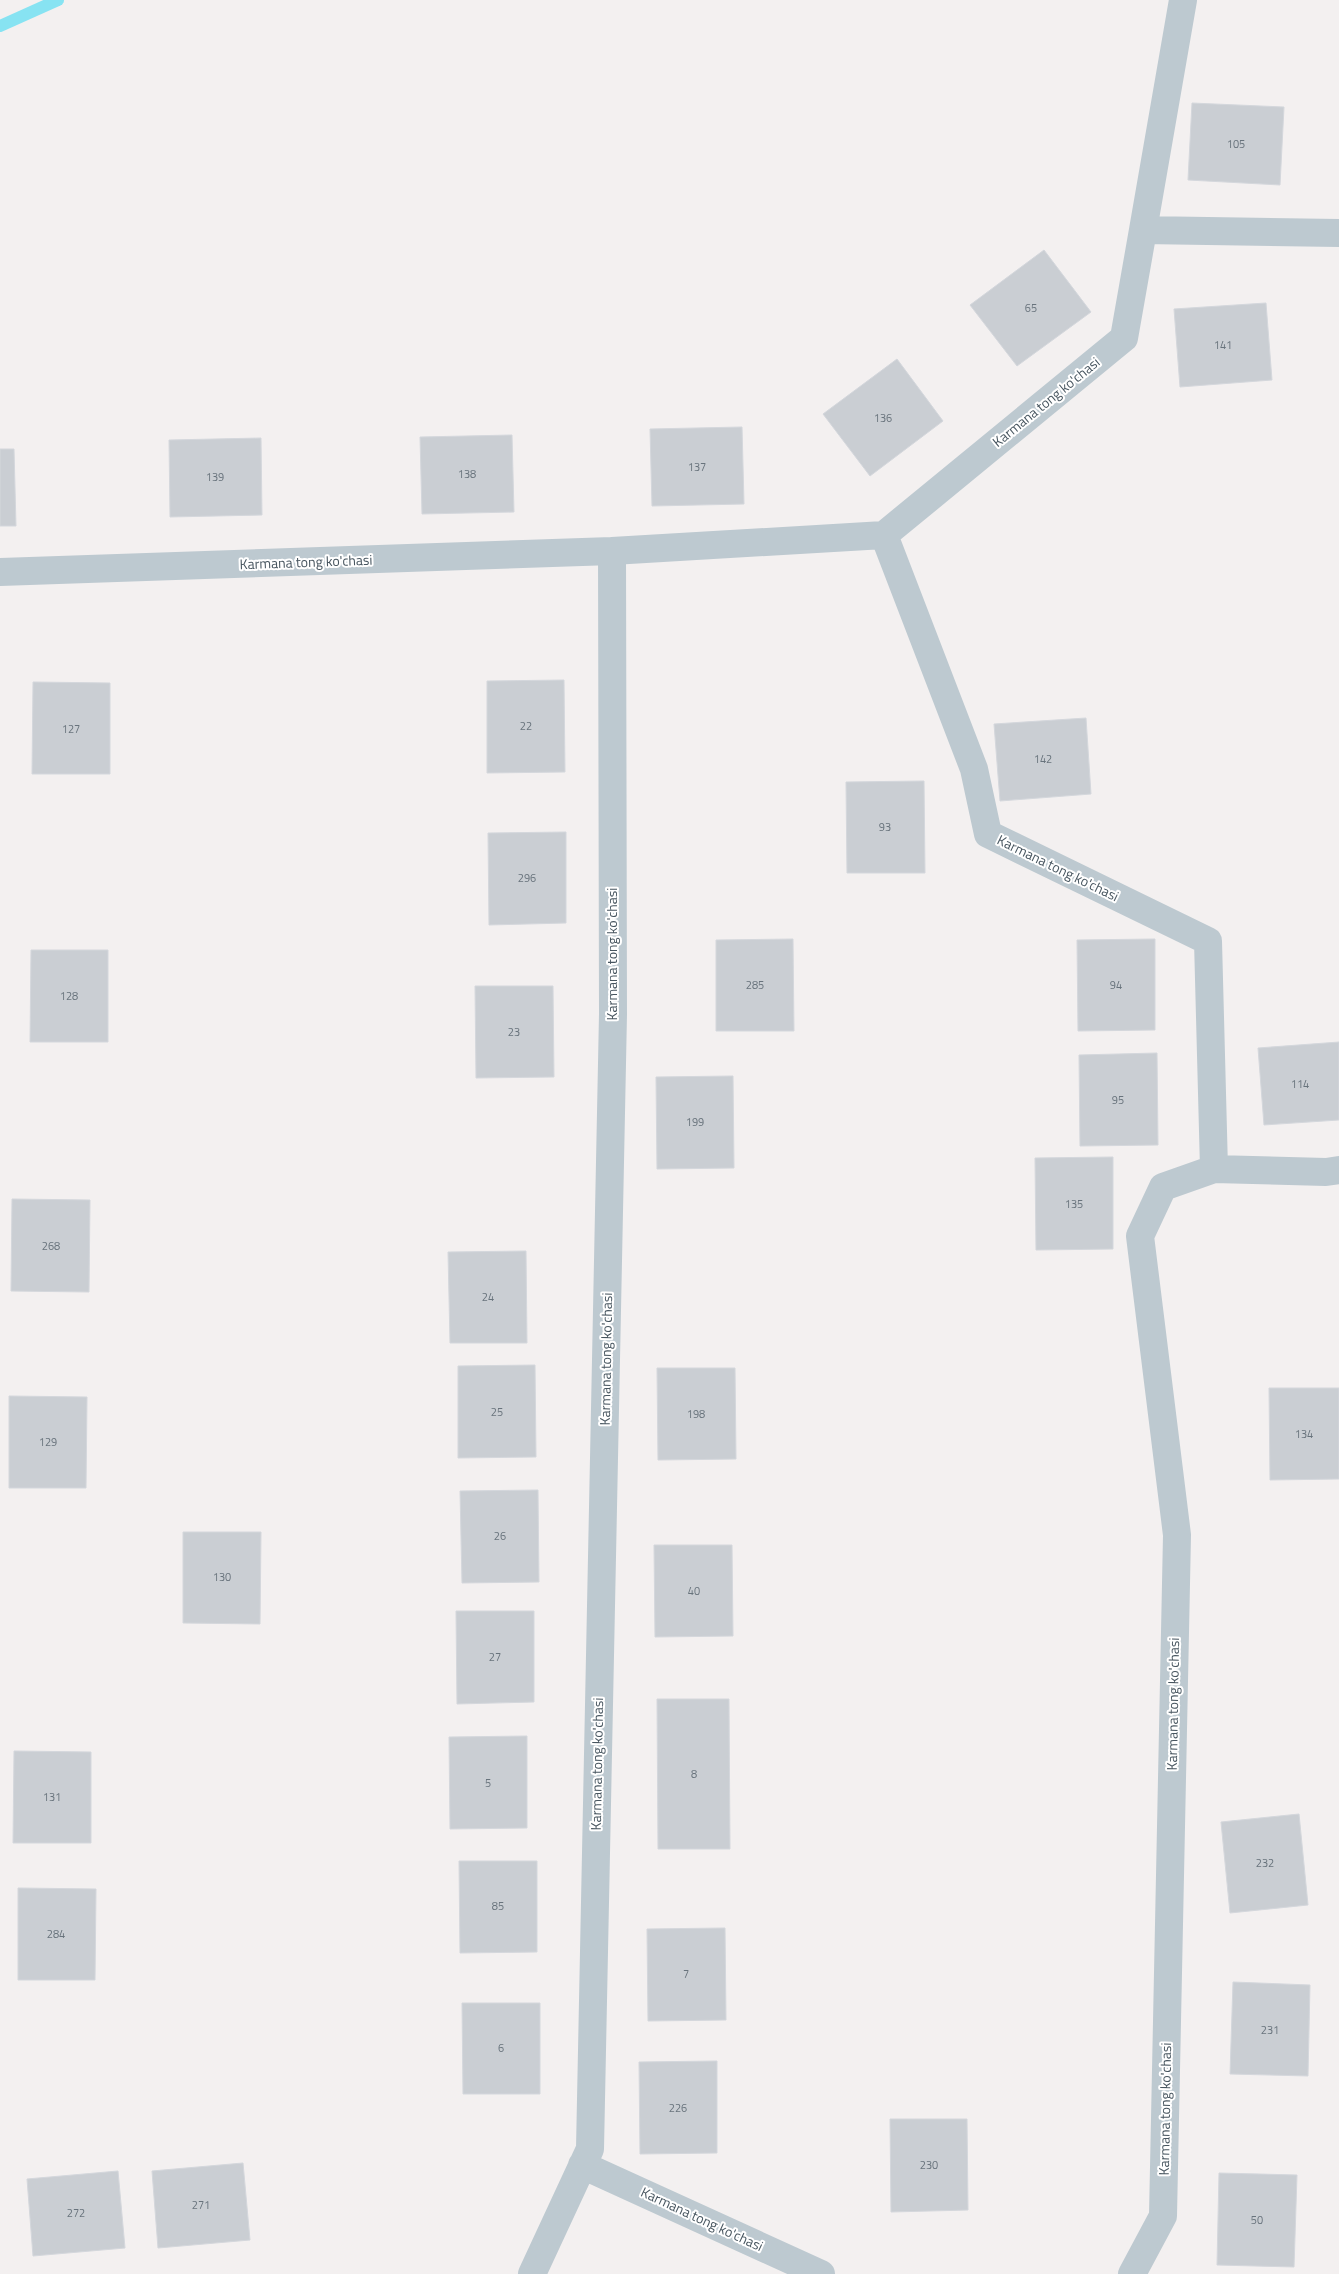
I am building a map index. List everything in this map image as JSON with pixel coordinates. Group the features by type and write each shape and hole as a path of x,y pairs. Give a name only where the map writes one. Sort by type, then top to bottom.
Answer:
{"street":[{"name":"Karmana tong ko'chasi","path":"0,572 612,552 884,535 1124,338 1183,0"},
{"path":"1143,230 1339,233"},
{"name":"Karmana tong ko'chasi","path":"884,535 974,769 988,834 1208,941 1214,1169"},
{"name":"Karmana tong ko'chasi","path":"532,2274 590,2149 613,1014 612,552"},
{"name":"Karmana tong ko'chasi","path":"1132,2274 1163,2216 1177,1535 1140,1236 1163,1187 1214,1169 1326,1172 1339,1170"},
{"name":"Karmana tong ko'chasi","path":"582,2165 821,2274"}],"building":[{"path":"1192,103 1284,107 1280,185 1188,180"},
{"path":"1044,250 1091,312 1017,366 970,305"},
{"path":"1266,303 1272,380 1180,387 1174,309"},
{"path":"897,359 943,421 870,476 823,414"},
{"path":"742,427 744,504 652,506 650,429"},
{"path":"512,435 514,512 422,514 420,437"},
{"path":"261,438 262,515 170,517 169,440"},
{"path":"0,449 14,449 16,526 0,526"},
{"path":"564,680 565,772 487,773 487,681"},
{"path":"33,682 110,683 110,774 32,774"},
{"path":"1086,718 1091,794 1000,801 994,724"},
{"path":"924,781 925,873 847,873 846,782"},
{"path":"566,832 566,923 489,925 488,833"},
{"path":"793,939 794,1031 716,1031 716,940"},
{"path":"1155,939 1155,1030 1078,1031 1077,940"},
{"path":"31,950 108,950 108,1042 30,1042"},
{"path":"475,986 553,986 554,1077 476,1078"},
{"path":"1339,1042 1339,1120 1264,1125 1258,1048"},
{"path":"1157,1053 1158,1145 1080,1146 1079,1055"},
{"path":"733,1076 734,1168 657,1169 656,1077"},
{"path":"1113,1157 1113,1249 1036,1250 1035,1158"},
{"path":"12,1199 90,1200 89,1292 11,1291"},
{"path":"526,1251 527,1343 450,1343 448,1252"},
{"path":"535,1365 536,1457 458,1458 458,1366"},
{"path":"657,1368 735,1368 736,1459 658,1460"},
{"path":"1269,1388 1339,1388 1339,1479 1270,1480"},
{"path":"9,1396 87,1397 86,1488 9,1488"},
{"path":"538,1490 539,1582 462,1583 460,1491"},
{"path":"183,1532 261,1532 260,1624 183,1623"},
{"path":"654,1545 732,1545 733,1636 655,1637"},
{"path":"456,1611 534,1611 534,1702 457,1704"},
{"path":"657,1699 729,1699 730,1849 658,1849"},
{"path":"527,1736 527,1828 450,1829 449,1737"},
{"path":"14,1751 91,1752 91,1843 13,1843"},
{"path":"1299,1814 1308,1905 1230,1913 1221,1822"},
{"path":"459,1861 537,1861 537,1952 460,1953"},
{"path":"18,1888 96,1889 95,1980 18,1980"},
{"path":"725,1928 726,2020 648,2021 647,1929"},
{"path":"1233,1982 1310,1985 1308,2076 1230,2074"},
{"path":"462,2003 540,2003 540,2094 463,2094"},
{"path":"717,2061 717,2153 640,2154 639,2062"},
{"path":"890,2119 967,2119 968,2210 891,2212"},
{"path":"243,2163 250,2240 158,2248 152,2171"},
{"path":"118,2171 125,2248 33,2256 27,2179"},
{"path":"1219,2173 1297,2175 1294,2267 1217,2265"}],"waterway":[{"path":"0,26 58,0"}]}
